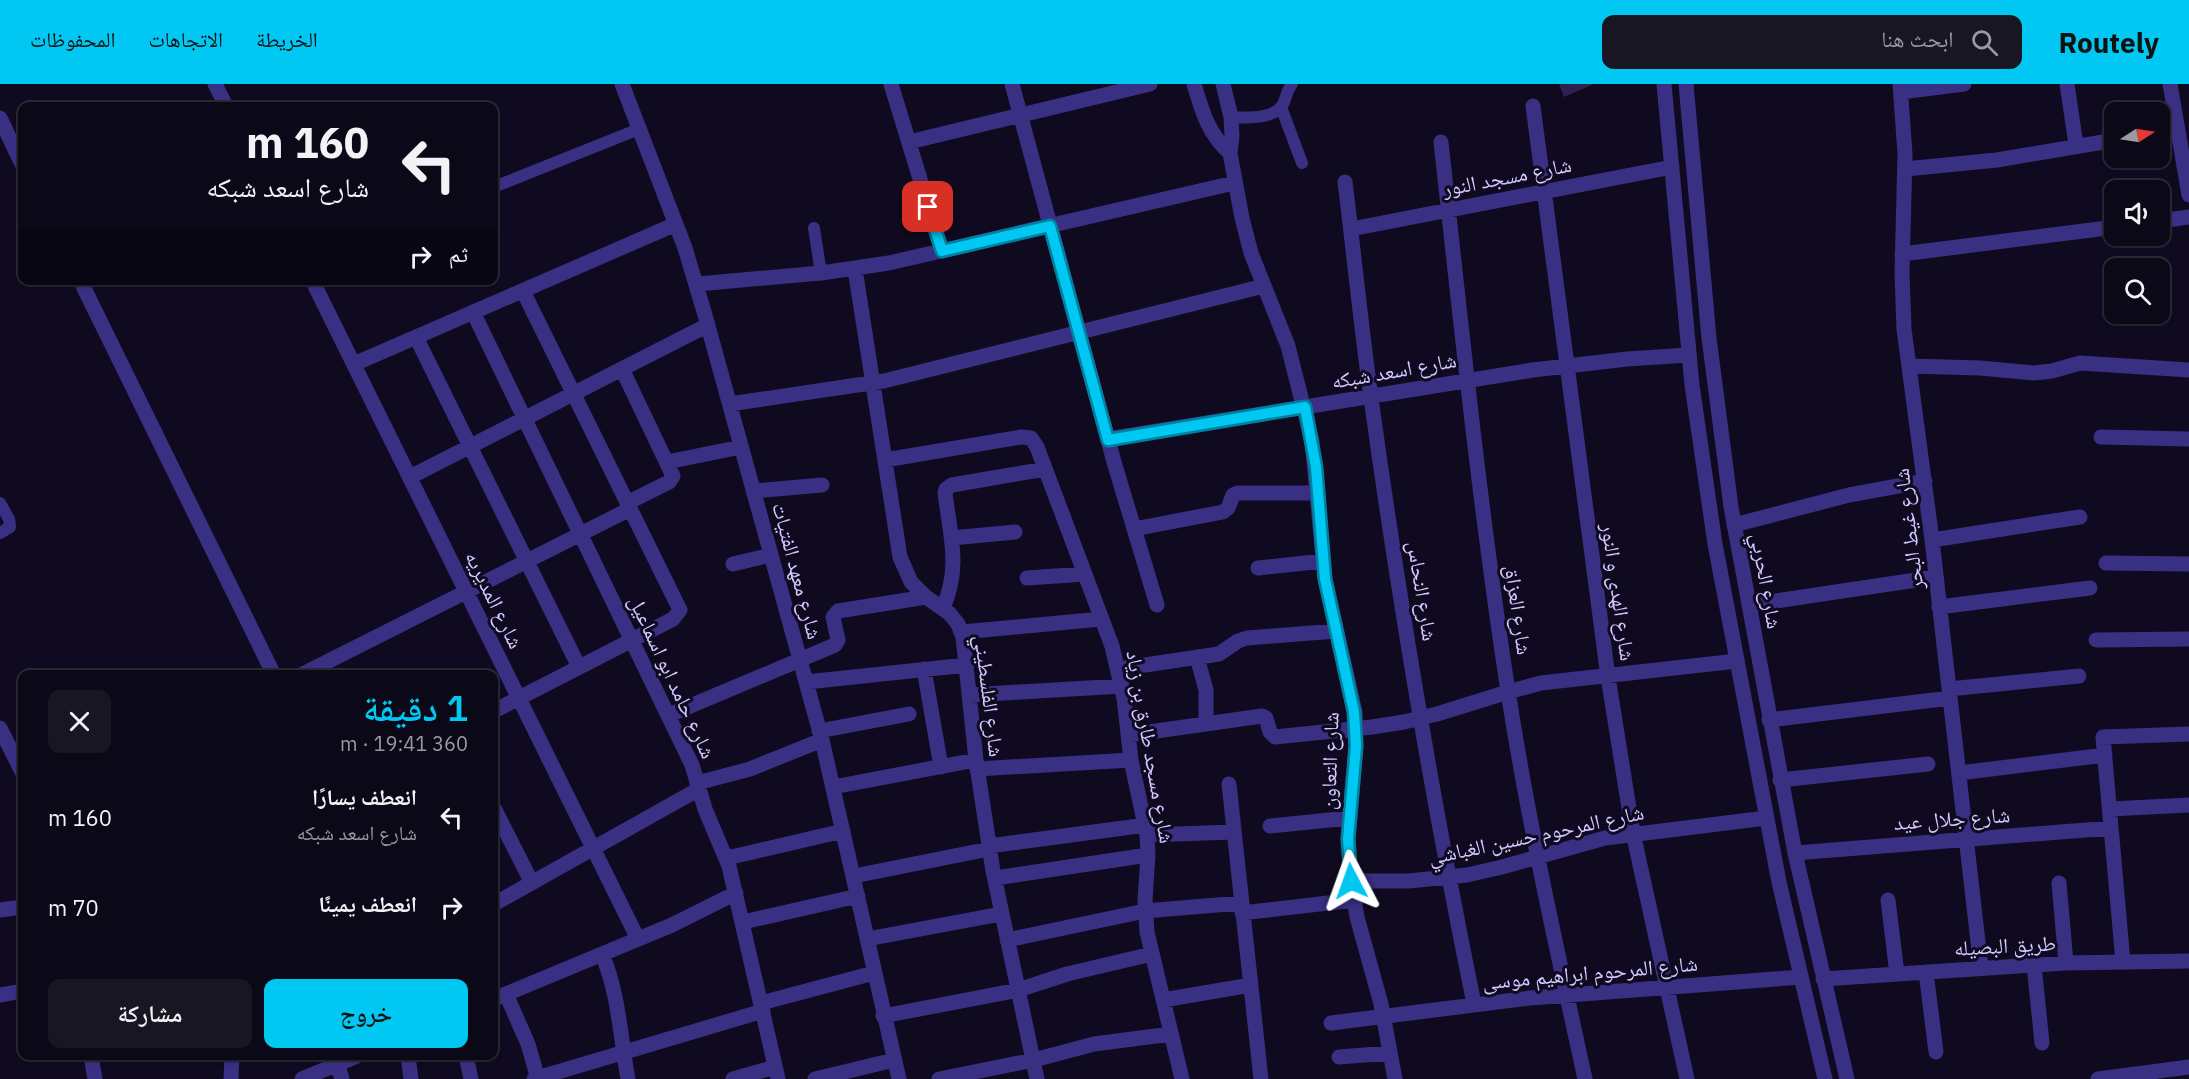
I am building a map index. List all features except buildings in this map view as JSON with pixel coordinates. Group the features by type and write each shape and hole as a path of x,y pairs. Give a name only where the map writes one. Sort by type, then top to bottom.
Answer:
{"street":[{"path":"215,84 224,102"},
{"name":"شارع معهد الفتيات","path":"622,84 697,284 833,787 899,1079"},
{"path":"891,84 942,251"},
{"path":"1012,84 1108,440 1157,605"},
{"path":"909,142 1150,84"},
{"path":"1194,84 1207,125 1216,141 1230,153"},
{"name":"شارع التعاون","path":"1223,84 1231,117 1230,153 1234,183 1246,235 1288,346 1312,441 1323,561 1336,631 1350,688 1356,729 1349,818 1351,881 1395,1079"},
{"name":"شارع الحربي","path":"1664,84 1689,355 1710,510 1766,818 1825,1079"},
{"name":"شارع الحربي","path":"1686,84 1711,361 1734,525 1795,853 1848,1079"},
{"path":"1901,88 1964,84"},
{"path":"2067,84 2076,145"},
{"path":"2170,84 2189,195"},
{"name":"شارع غيط البحر","path":"1901,88 1905,169 1903,310 1981,968"},
{"name":"شارع الهدى و النور","path":"1533,106 1608,677 1633,833 1687,1079"},
{"path":"0,118 18,156"},
{"path":"2170,132 2178,131"},
{"path":"1905,169 1997,160 2104,141"},
{"name":"شارع العزاق","path":"1441,142 1467,380 1508,692 1538,857 1585,1079"},
{"name":"شارع مسجد النور","path":"1351,229 1672,167"},
{"name":"شارع النحاس","path":"1345,182 1370,397 1420,719 1473,1004"},
{"path":"697,284 855,269 1234,183"},
{"path":"2170,220 2189,217"},
{"path":"354,364 676,224"},
{"path":"1902,254 2104,228"},
{"name":"شارع الفلسطيني","path":"855,269 900,557 911,582 926,597 954,618 962,632 965,644 977,764 994,878 1037,1079"},
{"path":"82,285 272,670"},
{"name":"شارع المديريه","path":"314,285 638,939"},
{"path":"730,404 873,383 1264,286"},
{"path":"498,709 673,619 680,610 523,291"},
{"name":"شارع حامد ابو اسماعيل","path":"473,312 686,749 709,818 727,858 776,1073"},
{"path":"410,477 708,325"},
{"path":"416,337 579,667"},
{"name":"شارع اسعد شبكه","path":"1108,440 1567,365 1689,355"},
{"path":"1909,366 1980,368 2034,374 2086,363 2189,370"},
{"path":"311,670 580,534 671,481 673,474 622,369"},
{"name":"شارع مسجد طارق بن زياد","path":"885,460 1026,436 1035,442 1118,669 1131,760 1146,830 1148,855 1145,911 1152,954 1182,1079"},
{"path":"2101,437 2189,439"},
{"path":"667,462 741,447"},
{"path":"943,608 954,570 945,493 949,486 1045,469"},
{"path":"1734,525 1843,496 1925,482"},
{"path":"753,491 822,485"},
{"path":"1134,529 1223,512 1228,508 1233,495 1238,493 1318,493"},
{"path":"1932,540 2080,518"},
{"path":"952,538 1015,532"},
{"path":"733,564 771,555"},
{"path":"1258,568 1323,561"},
{"path":"2106,562 2189,564"},
{"path":"1027,578 1085,574"},
{"path":"1749,605 1936,577"},
{"path":"1940,607 2090,588"},
{"path":"669,715 837,643 833,619 834,614 838,611 926,597"},
{"path":"962,632 1101,619"},
{"path":"1118,669 1219,654 1238,640 1247,638 1336,631"},
{"path":"2096,640 2189,639"},
{"path":"1197,657 1206,690 1206,724"},
{"path":"1128,735 1264,717 1268,722 1270,732 1275,737 1356,729 1420,719 1508,692 1558,681 1737,661"},
{"path":"806,681 967,665"},
{"path":"924,669 941,767"},
{"path":"1769,720 2079,676"},
{"path":"969,694 1122,687"},
{"path":"1744,702 1765,699"},
{"path":"498,902 698,786 750,769 820,736 909,714"},
{"path":"0,728 18,764"},
{"path":"2123,962 2103,737 2189,734"},
{"path":"1959,773 2105,755"},
{"path":"833,787 941,767 1131,760"},
{"path":"1780,780 1928,764"},
{"path":"1229,784 1259,1079"},
{"path":"2110,809 2189,805"},
{"path":"498,816 532,883"},
{"path":"1270,826 1349,818"},
{"name":"شارع المرحوم حسين الغباشي","path":"1351,881 1390,882 1448,877 1502,867 1578,844 1633,833 1766,818"},
{"name":"شارع جلال عيد","path":"1795,853 2111,828"},
{"path":"854,876 989,847 1146,830 1234,832"},
{"path":"727,858 843,831"},
{"path":"994,878 1148,855"},
{"path":"2059,883 2066,963"},
{"path":"736,893 698,913 500,997 531,1052 536,1079 874,973"},
{"path":"743,922 858,896"},
{"path":"1007,939 1145,911 1242,908 1354,900"},
{"path":"1888,900 1897,974"},
{"path":"0,910 18,908"},
{"path":"867,939 1001,914"},
{"path":"602,954 616,993 628,1079"},
{"path":"883,1016 1018,990 1067,974 1152,954"},
{"name":"طريق البصيله","path":"1823,979 2066,963 2189,961"},
{"path":"2034,965 2042,1042"},
{"path":"1926,972 1936,1052"},
{"name":"شارع المرحوم ابراهيم موسى","path":"1331,1023 1473,1004 1801,977"},
{"path":"1163,1000 1251,985"},
{"path":"1,995 18,992"},
{"path":"939,1079 1034,1060 1094,1044 1171,1034"},
{"path":"1339,1057 1390,1053"},
{"path":"92,1060 95,1079"},
{"path":"231,1079 232,1060"},
{"path":"409,1060 411,1079"},
{"path":"467,1060 471,1079"},
{"path":"815,1079 894,1060"},
{"path":"302,1079 338,1066"},
{"path":"2098,1079 2189,1068"},
{"path":"733,1079 776,1073"}],"lane":[{"path":"1293,84 1286,93 1281,107 1302,164"},
{"path":"1231,117 1265,115 1281,107"},
{"path":"498,185 639,129"},
{"path":"814,228 821,273"},
{"path":"0,503 9,519 10,527 0,533"}],"route":[{"path":"928,207 942,251 1050,226 1108,440 1305,407 1316,467 1320,540 1325,579 1349,680 1356,729 1348,839 1351,881"}]}
